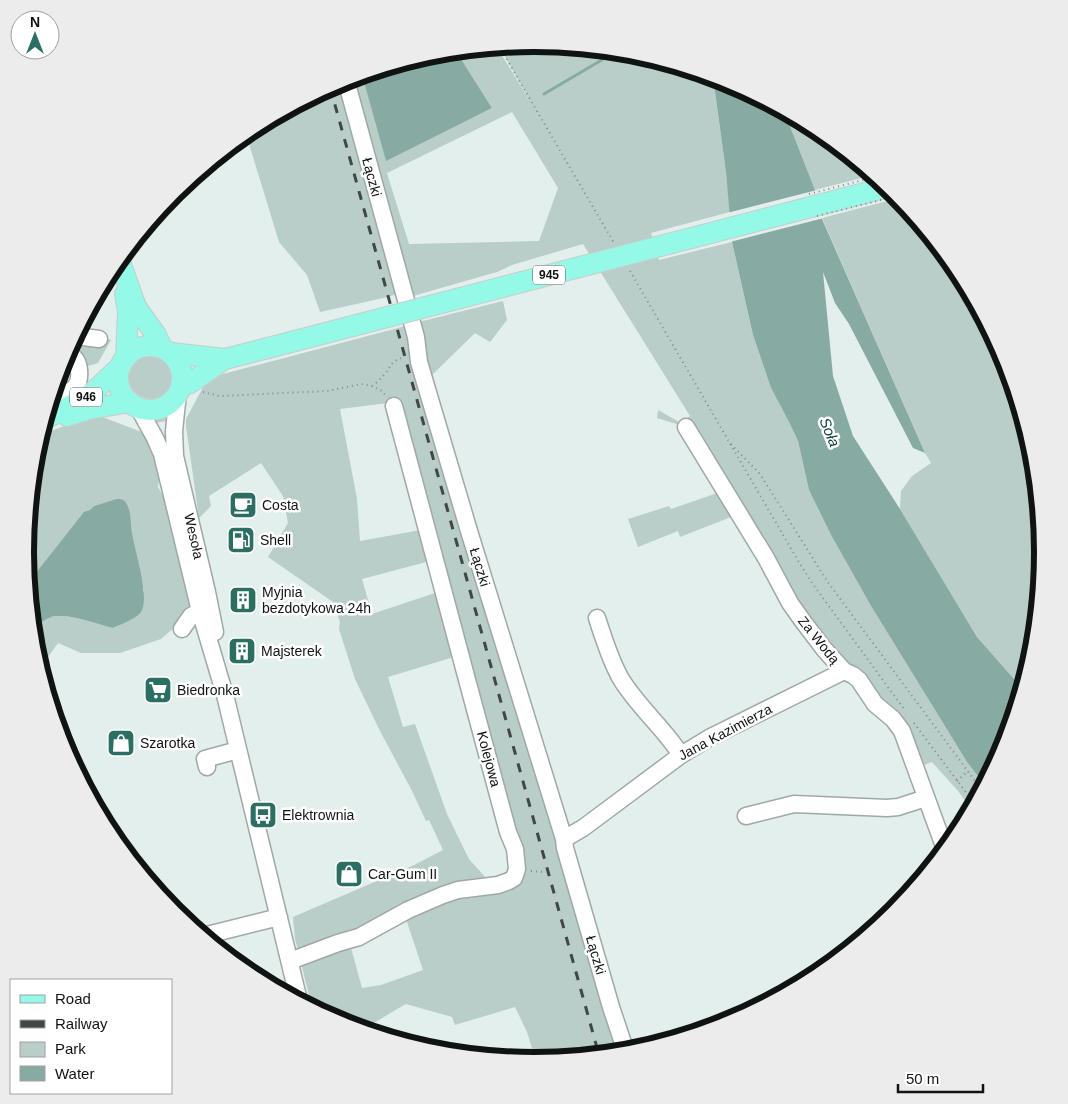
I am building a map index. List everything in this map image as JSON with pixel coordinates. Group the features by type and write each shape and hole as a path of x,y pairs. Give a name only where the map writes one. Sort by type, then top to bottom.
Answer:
{"main road":[{"name":"945","path":"180,389 225,359 879,189"},
{"path":"121,270 128,312 123,362 119,376 120,386 124,394 134,404 147,409 156,409 165,406 173,400 180,389 182,379 179,364 166,350 136,307 122,268"},
{"path":"123,362 133,351 142,347 152,346 166,350"},
{"name":"945","path":"166,350 225,359"},
{"name":"946","path":"53,415 93,392 123,362"},
{"name":"946","path":"51,422 89,410 134,404"}],"street":[{"name":"Łączki","path":"348,88 416,336 419,362 564,839 611,1006 628,1044"},
{"path":"82,337 99,339"},
{"path":"59,394 69,392 76,387 80,372 74,358"},
{"name":"Wesoła","path":"180,389 174,431 175,456 215,627 220,679"},
{"name":"Wesoła","path":"134,404 155,438 162,454 200,612 238,750 297,992"},
{"name":"Kolejowa","path":"290,962 338,943 359,937 408,910 443,895 458,890 498,885 509,881 514,878 518,869 394,406"},
{"name":"Za Wodą","path":"686,426 766,558 790,603 802,620 824,649 844,671 859,680 875,704 893,719 902,731 942,842"},
{"path":"182,629 191,616 200,612"},
{"path":"597,618 609,655 622,680 682,755"},
{"name":"Jana Kazimierza","path":"564,839 583,828 708,738 844,671"},
{"path":"207,766 205,759 238,750"},
{"path":"746,816 792,804 887,808 898,807 926,798"},
{"path":"211,934 279,916"}],"path":[{"path":"503,53 616,246"},
{"path":"630,272 812,584 904,709"},
{"path":"372,386 384,375 388,367 395,360 418,353"},
{"path":"201,392 220,396 327,391 361,384 372,386 382,391 394,406"},
{"path":"728,441 760,474 827,581 977,783"},
{"path":"910,717 970,797"},
{"path":"957,781 968,771"}],"green space":[{"path":"501,53 531,103 503,53 567,53 632,61 695,78 714,86 730,212 651,233 659,260 732,242 753,335 771,388 798,441 809,490 831,535 871,606 967,762 980,779 967,803 932,762 915,766 866,689 830,671 736,515 680,537 678,531 638,547 628,519 669,506 671,509 720,492 686,427 657,418 658,410 681,423 690,416 583,244 512,265 497,272 406,298 403,292 320,312 307,275 279,242 249,141 313,103 364,82 386,160 492,108 460,57 469,56","holes":["512,112 558,188 539,241 409,244 387,173"]},
{"path":"788,122 839,155 865,177 815,190"},
{"path":"890,200 931,247 950,274 983,331 996,361 1008,391 1025,454 1033,519 1033,585 1030,617 1025,650 1017,682 977,637 900,509 901,491 912,476 931,463 822,218"},
{"path":"503,301 507,320 490,342 475,333 432,375 415,323"},
{"path":"413,324 624,1044 567,1051 533,1052 527,1032 515,1007 455,1025 452,1017 406,1004 374,1023 375,1027 310,999 302,967 303,964 350,944 362,988 381,985 423,970 405,916 300,958 295,939 293,917 414,865 443,850 429,820 426,821 355,679 339,629 340,622 333,602 268,557 288,523 283,496 261,463 209,496 211,506 199,518 186,419 208,378","holes":["388,403 421,530 360,541 357,499 340,409","430,561 438,592 372,614 362,579","457,656 512,868 508,874 488,880 469,859 447,814 415,724 403,727 388,677"]},
{"path":"104,338 111,340 98,363 84,367 75,354 81,340"},
{"path":"151,353 164,357 170,363 174,376 170,389 164,395 151,399 138,395 132,389 128,376 132,363 138,357"},
{"path":"169,408 167,421 154,423 147,412 158,412"},
{"path":"100,416 144,433 162,454 158,487 178,522 200,611 176,626 161,639 120,653 81,653 58,643 46,660 38,616 42,622 49,618 63,616 78,618 113,628 123,623 144,591 131,532 129,511 116,499 94,506 35,575 35,519 38,487 49,432 78,421"}],"water":[{"path":"460,57 492,108 386,161 364,82 436,61"},
{"name":"Soła","path":"714,86 755,103 788,122 815,190 822,219 925,453 913,448 849,324 835,303 823,272 833,376 853,436 900,509 977,637 1017,682 1008,713 980,779 967,762 871,606 831,535 809,490 798,441 771,388 753,335 732,242 726,172"},
{"path":"120,499 128,506 143,584 144,603 142,610 134,618 113,628 78,618 63,616 49,618 42,622 38,616 35,575 84,512 94,506"}],"pier":[{"path":"817,190 824,218 730,242 727,213"}],"waterway":[{"path":"544,94 607,57"}],"railway":[{"path":"332,95 597,1048"}],"place":[{"name":"Costa","path":"243,505"},
{"name":"Shell","path":"241,540"},
{"name":"Myjnia bezdotykowa 24h","path":"243,600"},
{"name":"Majsterek","path":"242,651"},
{"name":"Biedronka","path":"158,690"},
{"name":"Szarotka","path":"121,743"},
{"name":"Elektrownia","path":"263,815"},
{"name":"Car-Gum II","path":"349,874"}]}
